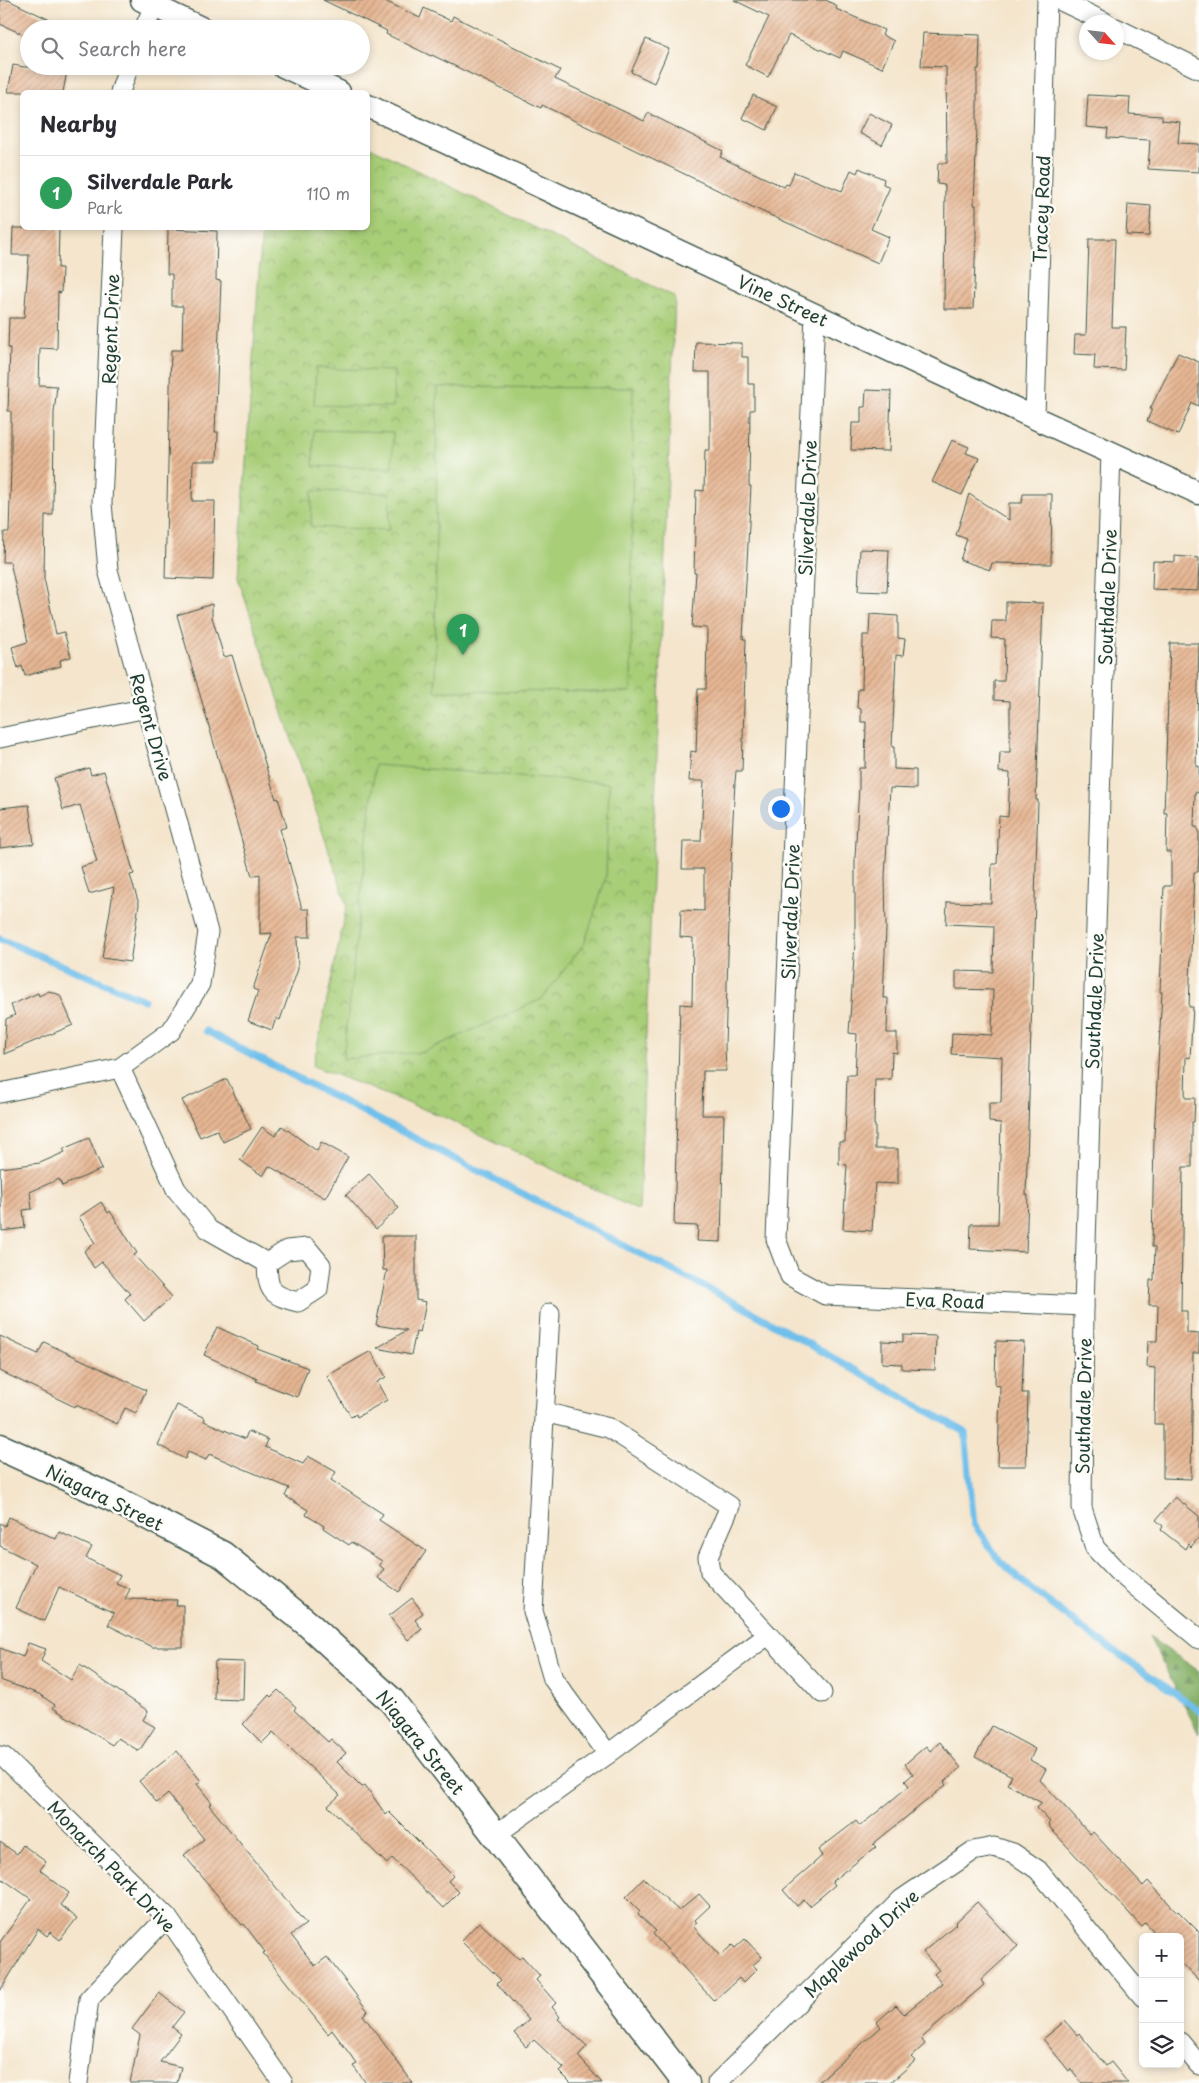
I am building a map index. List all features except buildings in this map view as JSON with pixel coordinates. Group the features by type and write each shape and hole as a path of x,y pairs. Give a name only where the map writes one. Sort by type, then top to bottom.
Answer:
{"main road":[{"name":"Niagara Street","path":"0,1447 114,1499 223,1555 308,1624 392,1701 686,2083"}],"street":[{"name":"Tracey Road","path":"1035,418 1048,0"},
{"path":"1059,0 1090,15"},
{"path":"145,20 148,3 184,20"},
{"path":"1124,32 1199,69"},
{"path":"121,90 126,75"},
{"path":"302,75 335,90"},
{"name":"Vine Street","path":"370,107 1199,493"},
{"name":"Regent Drive","path":"0,1093 120,1068 171,1031 200,984 208,932 108,570 102,503 114,230"},
{"name":"Silverdale Drive","path":"809,1286 790,1276 776,1239 815,315"},
{"name":"Southdale Drive","path":"1111,452 1084,1306 1082,1508 1095,1548 1117,1572 1199,1639"},
{"path":"0,738 147,708"},
{"path":"120,1068 176,1189 209,1230 267,1263"},
{"name":"Eva Road","path":"809,1286 826,1295 1084,1306"},
{"path":"550,1313 533,1611 553,1679 608,1754"},
{"path":"544,1412 609,1428 730,1506 708,1557 710,1572 822,1693"},
{"path":"495,1835 608,1754 768,1634"},
{"name":"Monarch Park Drive","path":"0,1756 4,1757 167,1917 283,2083"},
{"name":"Maplewood Drive","path":"717,2083 902,1899 973,1850 994,1847 1014,1853 1038,1870 1139,1992"},
{"path":"78,2083 89,1999 167,1917"},
{"path":"1184,2047 1199,2065"}],"green space":[{"path":"370,147 675,297 639,1211 446,1118 313,1066 347,905 238,578 262,230 370,230"},
{"path":"316,368 394,371 393,407 314,405"},
{"path":"437,387 633,388 631,692 435,691"},
{"path":"314,430 393,432 392,468 313,466"},
{"path":"312,491 390,493 389,530 311,527"},
{"path":"375,765 609,783 606,877 585,942 542,999 423,1052 343,1059"},
{"path":"1149,1637 1199,1671 1199,1734"}],"waterway":[{"path":"0,939 144,1000"},
{"path":"206,1031 734,1302 965,1432 974,1524 1000,1561 1031,1589 1094,1637 1199,1710"}],"place":[{"name":"Silverdale Park","path":"463,655"}]}
